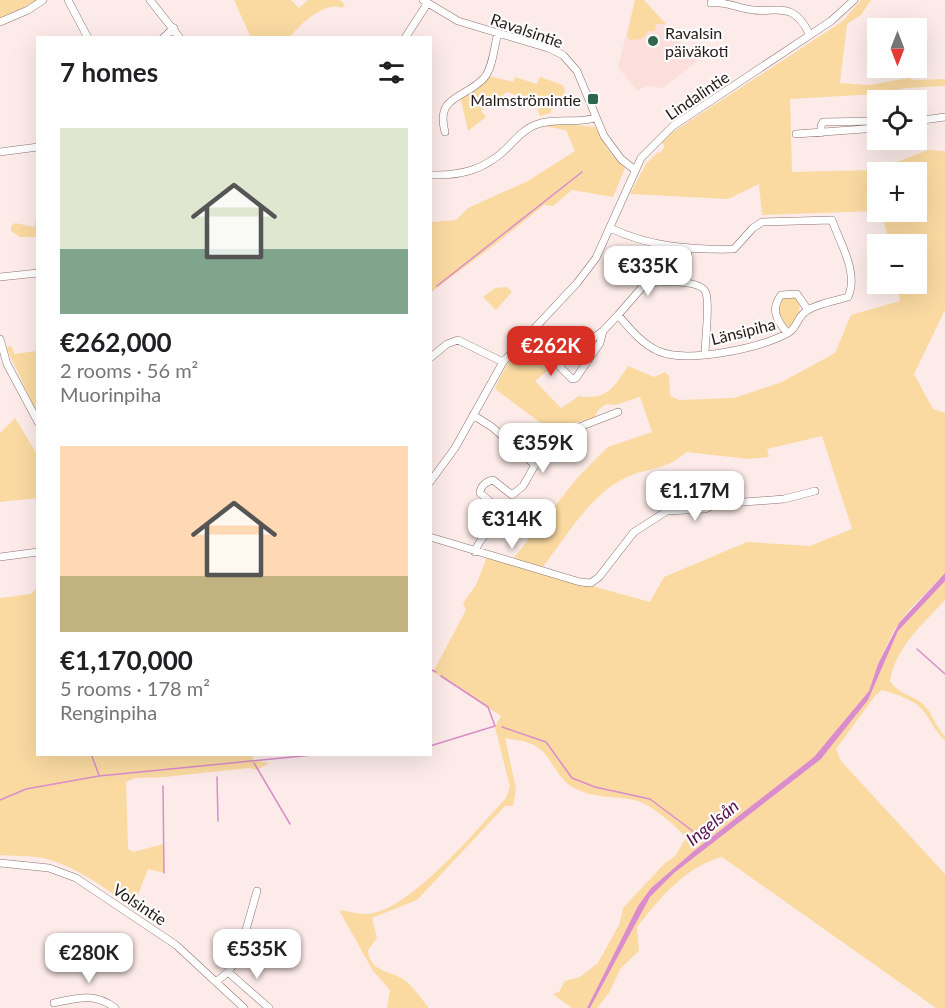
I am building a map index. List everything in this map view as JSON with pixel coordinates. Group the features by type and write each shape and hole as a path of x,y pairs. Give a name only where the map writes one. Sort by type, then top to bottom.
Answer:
{"street":[{"path":"0,22 43,0"},
{"path":"68,0 87,36"},
{"path":"150,0 153,7 179,36"},
{"name":"Lindalintie","path":"432,480 503,363 577,283 596,258 641,158 673,126 831,21 854,0"},
{"path":"406,36 425,2"},
{"name":"Ravalsintie","path":"425,2 449,17 548,48 563,55 577,71 595,118 614,150 637,168"},
{"path":"711,3 721,2 755,10 787,11 798,17 810,35"},
{"path":"166,36 174,28"},
{"path":"445,132 441,118 444,110 460,93 484,78 498,33"},
{"path":"927,119 945,117"},
{"path":"432,175 461,174 484,166 532,126 544,122 585,121 595,118"},
{"path":"821,133 823,122 867,121"},
{"path":"796,134 867,129"},
{"path":"0,152 36,147"},
{"path":"610,228 659,245 687,250 734,249 753,228 762,222 832,220 851,272 852,288 848,297 808,310"},
{"path":"686,283 687,250"},
{"path":"0,277 36,273"},
{"path":"603,331 600,343 576,378 573,379 564,374 560,367 563,360 603,331 645,284 686,283 702,288 706,292 705,354"},
{"name":"Länsipiha","path":"618,315 646,344 660,352 705,354 742,349 771,341 787,333 794,329 802,314 808,310 797,294 781,295 776,304 775,313 787,333"},
{"path":"0,339 7,364 36,418"},
{"path":"432,356 447,344 458,340 503,363"},
{"path":"475,552 476,545 499,516 500,510 480,493 480,489 488,481 493,480 512,495 523,486 536,465 577,429 618,412"},
{"path":"473,415 492,427 536,465"},
{"path":"432,469 438,473"},
{"path":"432,538 580,582 591,583 599,577 634,532 667,511 686,486 714,486 717,491 717,504"},
{"path":"667,511 705,509 717,504 784,500 815,491"},
{"path":"0,557 36,552"},
{"name":"Volsintie","path":"0,863 49,868 76,878 176,945 244,1008"},
{"path":"216,982 228,972 241,949 257,891"},
{"path":"228,972 269,1008"},
{"path":"54,1003 90,996 116,1008"}],"shaded area":[{"path":"0,0 38,0 0,19"},
{"path":"234,0 291,0 299,8 308,0 340,0 345,5 342,8 336,6 321,10 306,20 291,36 250,36"},
{"name":"Ravalsin päiväkoti","path":"635,0 644,0 697,61 663,88 646,86 637,91 618,67"},
{"path":"635,0 644,0 666,24 656,24 655,31 649,31 641,39 630,40 627,36"},
{"path":"861,0 871,0 861,15 847,24 840,83 869,85 909,78 913,80 945,79 945,86 867,90 867,95 790,99 792,172 867,170 867,211 762,215 759,184 728,199 630,194 646,164 658,152 660,153 665,146 662,143 673,132 843,21"},
{"path":"489,76 513,82 515,77 537,84 540,77 563,85 565,91 563,98 552,100 551,113 540,116 534,102 507,92 481,111 486,117 468,131 460,96 463,88 479,88"},
{"path":"553,123 595,127 608,150 625,168 613,197 572,190 553,206 544,205 432,291 432,222 456,220 468,208 528,181 575,151 566,130 544,126"},
{"path":"928,150 945,151 945,310 914,374 933,409 945,413 945,573 909,610 894,630 878,664 869,691 814,757 695,850 651,888 638,907 587,1008 572,1008 553,994 559,992 565,981 580,977 598,963 620,923 623,908 665,863 675,856 686,838 664,817 643,803 630,799 599,796 574,788 563,779 547,756 537,747 526,742 505,738 516,789 513,806 505,806 417,900 372,918 377,938 368,950 373,963 383,971 407,982 429,1008 387,1008 390,990 373,971 339,910 366,914 383,910 401,900 421,885 460,848 506,798 510,787 495,727 501,716 433,672 466,610 463,603 476,585 487,557 650,602 664,577 747,542 810,546 852,529 822,436 767,449 769,457 749,459 686,452 672,462 627,477 614,484 590,505 542,568 513,559 578,477 608,447 652,432 640,397 615,405 606,404 598,410 594,418 557,427 553,432 495,389 507,366 523,346 547,371 535,381 561,408 579,396 596,396 609,391 628,366 654,377 665,372 669,376 670,396 679,400 734,398 782,382 835,353 851,315 900,301 899,294 927,294 927,234 887,234 884,222 927,222 927,162 897,162"},
{"path":"36,220 36,237 20,237 11,231 11,226 15,223 34,227"},
{"path":"507,287 512,292 496,310 483,297 495,288"},
{"path":"788,296 797,297 800,309 793,327 789,328 781,321 777,306 782,299"},
{"path":"9,346 12,347 14,354 36,351 36,411 7,349"},
{"path":"15,418 36,452 36,498 0,502 0,433"},
{"path":"714,488 715,502 702,507 701,503 698,507 673,507 684,489"},
{"path":"945,573 945,581 898,631 868,700 821,759 674,873 650,897 590,1008 587,1008 638,906 651,888 695,850 814,757 869,691 878,664 899,623"},
{"path":"945,581 945,600 919,627 904,647 890,681 923,704 945,736 945,740 917,704 882,690 875,696 836,749 841,761 945,874 945,1008 936,1008 722,857 696,868 674,885 655,905 637,927 639,951 621,968 609,993 597,1008 590,1008 650,897 674,873 821,759 868,700 898,631"},
{"path":"36,589 36,756 251,756 254,760 269,763 257,770 249,768 135,778 126,782 128,849 133,852 164,844 164,873 148,869 133,908 92,880 59,863 35,857 0,855 0,598 31,594"}],"waterway":[{"path":"437,286 582,172"},
{"path":"917,649 945,674"},
{"path":"432,670 436,672"},
{"path":"432,745 495,726 488,707 441,676"},
{"name":"Ingelsån","path":"502,727 546,742 572,778 595,787 650,799 706,841"},
{"path":"92,756 99,775"},
{"path":"0,800 26,789 99,776 303,756"},
{"path":"254,763 290,824"},
{"path":"217,777 218,821"},
{"path":"163,786 164,873"}],"place":[{"name":"Ravalsin päiväkoti","path":"653,41"},
{"name":"Malmströmintie","path":"593,99"}]}
